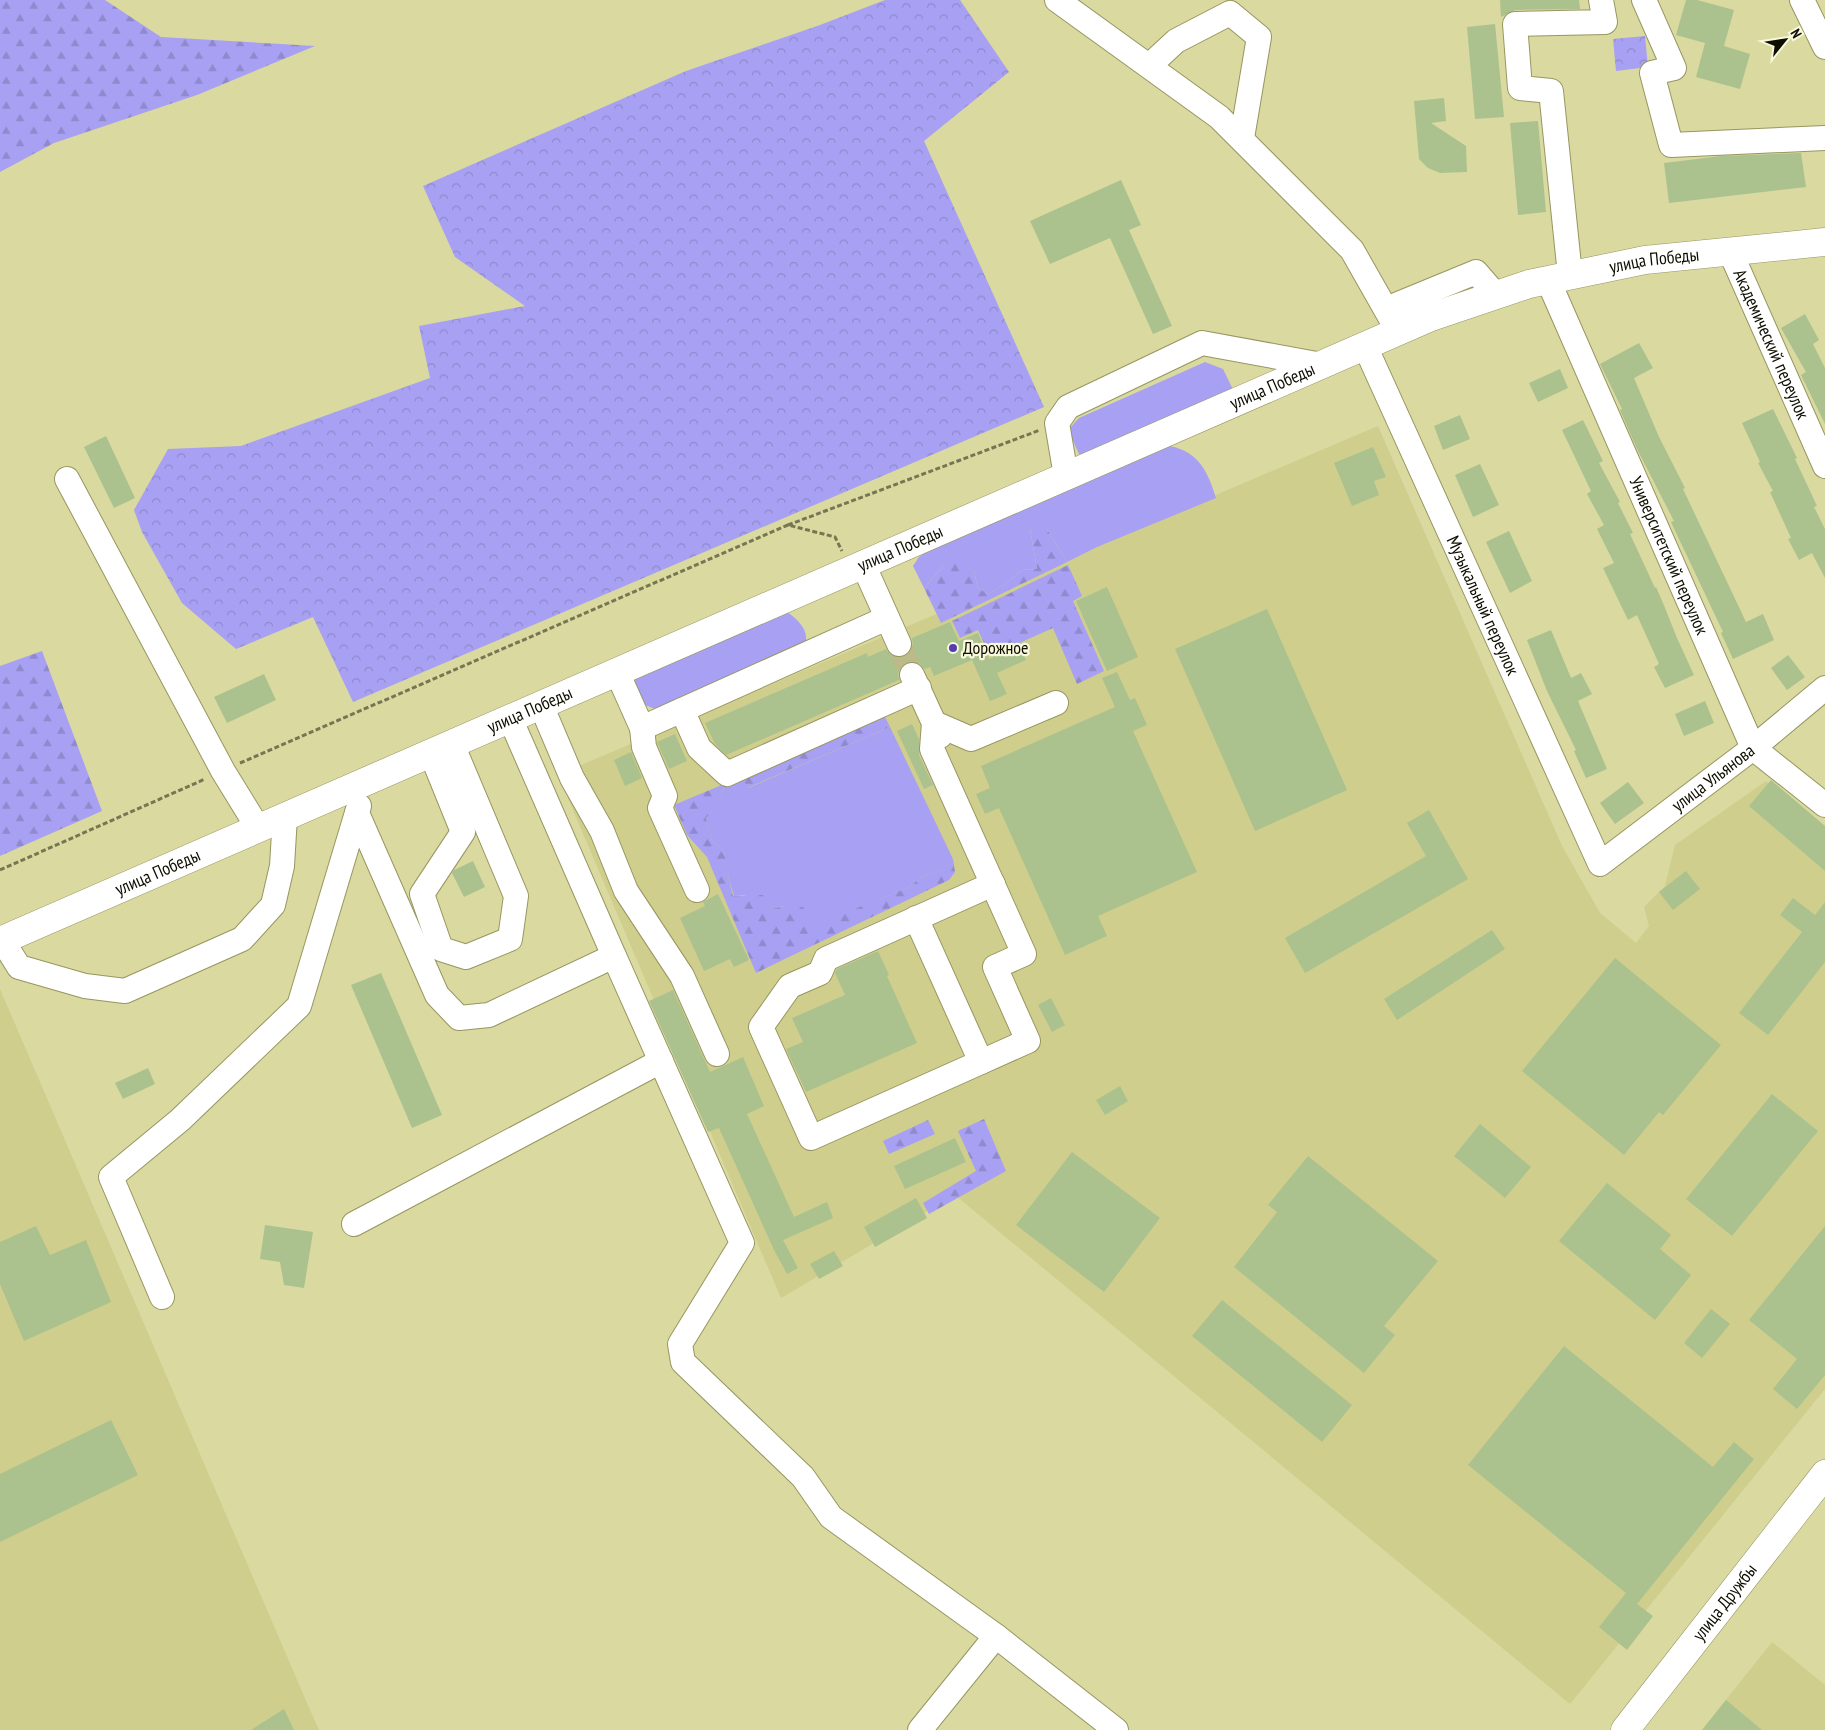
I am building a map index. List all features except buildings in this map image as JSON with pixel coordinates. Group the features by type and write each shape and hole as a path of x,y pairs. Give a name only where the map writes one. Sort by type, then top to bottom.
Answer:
{"main road":[{"name":"улица Победы","path":"1,940 1365,346 1392,320 1431,317 1528,284 1646,260 1825,242"},
{"name":"улица Дружбы","path":"1625,1730 1825,1474"}],"street":[{"path":"1057,0 1219,117 1242,138 1352,250 1392,320"},
{"name":"Университетский переулок","path":"1601,0 1606,22 1515,24 1520,88 1550,91 1559,278 1753,748 1825,806"},
{"path":"1644,0 1674,68 1652,73 1672,145 1825,138"},
{"path":"1802,0 1825,47"},
{"path":"1149,66 1176,41 1230,13 1259,37 1242,138"},
{"name":"Академический переулок","path":"1730,251 1825,466"},
{"path":"1066,476 1057,423 1068,407 1202,343 1322,365"},
{"name":"Музыкальный переулок","path":"1365,346 1600,864"},
{"path":"67,478 223,771 258,828"},
{"path":"857,567 887,618 899,644"},
{"path":"642,728 887,618"},
{"path":"617,672 642,728 644,748 665,796 660,808 697,890"},
{"path":"682,710 700,748 727,774 916,681 976,816 973,840 993,884 1024,954 995,967 1028,1041 811,1138 761,1027 790,986 820,973 826,959 993,884"},
{"name":"улица Ульянова","path":"1600,864 1753,748 1825,688"},
{"path":"934,723 971,738 1056,703"},
{"path":"541,705 572,778 602,831 626,891 682,976 717,1054"},
{"path":"510,718 742,1244 680,1344 682,1362 803,1477 831,1518 996,1636 1116,1730"},
{"path":"442,748 516,896 510,939 466,958 441,949 422,894 463,832 442,748"},
{"path":"162,1297 111,1177 180,1120 299,1006 366,781"},
{"path":"356,813 437,995 459,1018 489,1015 614,956"},
{"path":"1,940 19,967 85,986 125,991 242,939 273,905 282,866 285,816"},
{"path":"916,918 981,1062"},
{"path":"354,1224 661,1061"},
{"path":"920,1730 996,1636"}],"path":[{"path":"0,870 788,525 1057,423"},
{"path":"788,525 834,537 857,567"}],"shaded area":[{"path":"1378,426 1562,846 1600,913 1636,943 1649,926 1644,907 1665,886 1675,845 1766,781 1825,827 1825,1389 1570,1704 955,1195 781,1298 558,775"},
{"path":"0,989 310,1710 319,1730 0,1730"},
{"path":"1772,1642 1825,1685 1825,1730 1702,1730"}],"green space":[{"path":"0,0 105,0 161,37 315,46 197,95 54,143 0,172"},
{"path":"885,0 960,0 1009,72 924,141 1044,407 353,702 313,617 236,649 182,603 142,532 134,510 168,449 241,446 430,378 419,326 525,306 455,257 423,186 686,71 820,25"},
{"path":"1645,36 1648,67 1616,71 1613,39"},
{"path":"1205,362 1223,369 1238,400 1094,473 1079,454 1068,430 1079,418"},
{"path":"1170,446 1180,449 1195,458 1206,472 1216,498 1097,547 1067,562 1047,529 1030,529 1037,569 1022,570 1004,585 988,594 978,588 974,571 945,564 924,588 913,566 919,557 930,549"},
{"path":"1030,529 1047,529 1067,562 941,623 924,588 945,564 961,562 974,571 978,588 988,594 1004,585 1022,570 1037,569"},
{"path":"1068,565 1082,596 1073,601 1104,671 1077,684 1053,628 990,656 978,630 960,638 952,621"},
{"path":"782,608 795,618 805,631 806,642 655,709 645,705 632,675"},
{"path":"42,651 102,811 0,856 0,666"},
{"path":"884,715 890,727 747,788 742,777"},
{"path":"890,727 953,859 946,870 925,875 907,888 812,927 785,906 771,909 744,895 734,896 728,877 729,866 723,849 712,841 706,818 718,802 724,784 742,777 748,788"},
{"path":"724,784 718,803 706,818 712,841 723,849 730,867 728,877 733,896 763,895 771,909 785,906 803,907 813,919 812,926 907,888 925,875 945,870 953,859 955,872 949,880 756,973 707,857 687,835 674,805"},
{"path":"984,1119 1006,1171 929,1214 923,1203 976,1171 958,1131"},
{"path":"928,1120 935,1134 889,1154 883,1141"}],"tunnel":[{"path":"899,644 912,675"}],"place":[{"name":"Дорожное","path":"953,648"}]}
